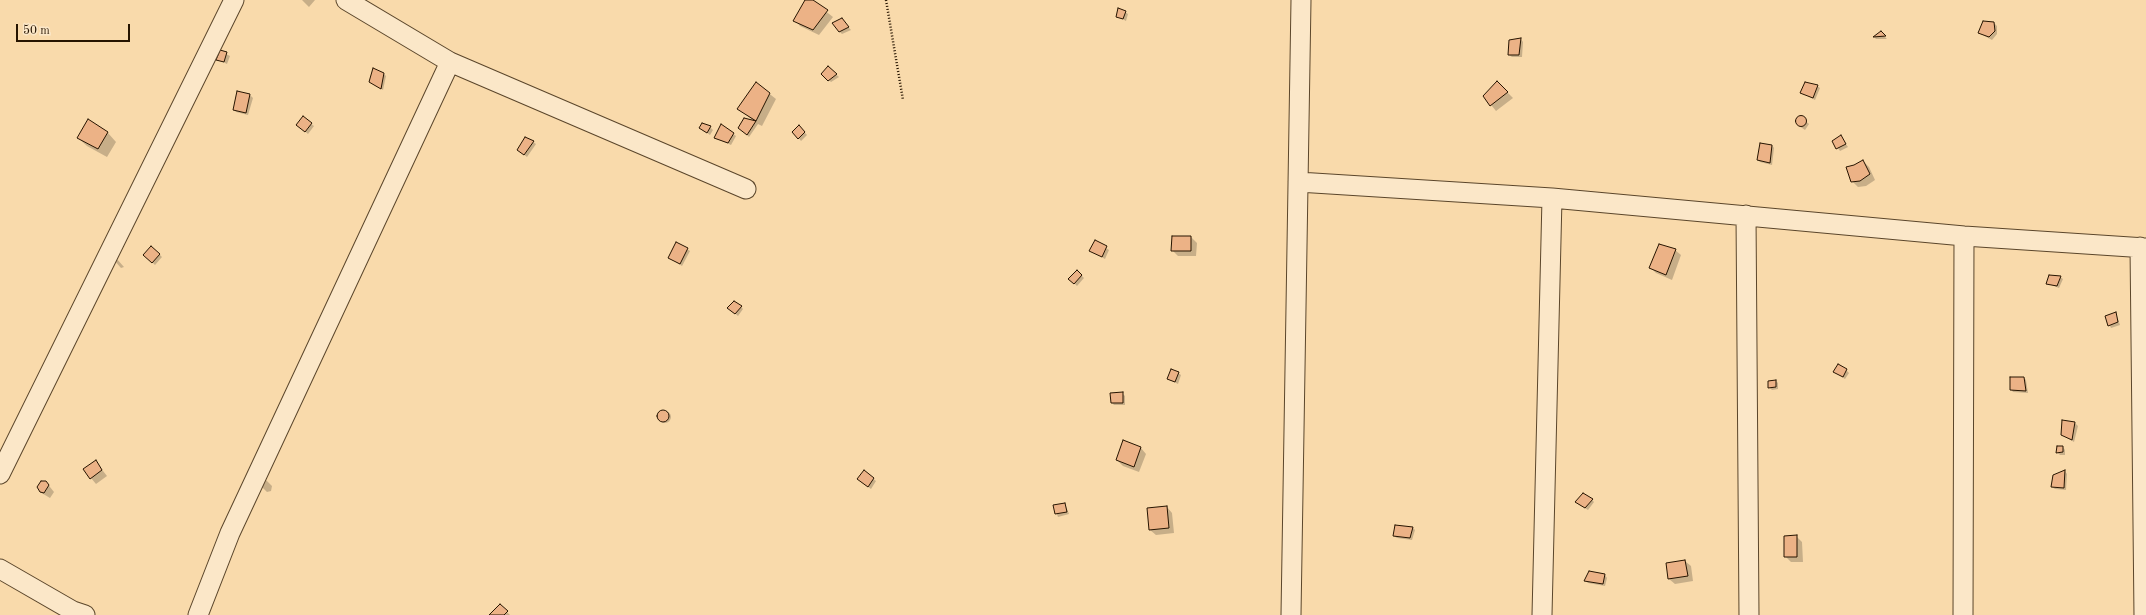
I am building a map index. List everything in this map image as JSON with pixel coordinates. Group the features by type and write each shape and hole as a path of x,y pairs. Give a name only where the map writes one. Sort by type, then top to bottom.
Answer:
{"street":[{"path":"0,474 234,0"},
{"path":"346,0 450,62 746,189"},
{"path":"1291,615 1301,0"},
{"path":"198,615 230,533 450,62"},
{"path":"1298,182 1552,198 1964,236 2143,248 2144,615"},
{"path":"1542,615 1552,198"},
{"path":"1746,215 1749,615"},
{"path":"1963,615 1964,236"},
{"path":"0,569 73,611 84,615"}],"path":[{"path":"886,0 903,100"}],"building":[{"path":"805,0 813,0 828,10 813,30 793,21"},
{"path":"1118,8 1126,11 1123,19 1116,17"},
{"path":"842,18 849,27 839,32 832,23"},
{"path":"1983,21 1994,22 1995,31 1989,37 1978,33"},
{"path":"1881,31 1886,36 1873,37"},
{"path":"1521,38 1519,55 1508,55 1509,40"},
{"path":"220,50 227,52 224,62 216,60"},
{"path":"828,66 837,74 828,81 821,74"},
{"path":"373,68 384,73 381,89 369,82"},
{"path":"1497,81 1508,92 1490,106 1483,96"},
{"path":"756,82 770,93 756,121 737,109"},
{"path":"1805,82 1818,85 1813,98 1800,93"},
{"path":"237,91 250,94 246,113 233,110"},
{"path":"1801,115 1805,117 1807,121 1805,125 1801,127 1797,125 1795,121 1797,117"},
{"path":"303,116 312,123 305,132 296,125"},
{"path":"744,118 756,121 747,135 738,128"},
{"path":"88,119 108,132 98,149 77,138"},
{"path":"702,123 711,126 707,133 699,128"},
{"path":"721,124 734,133 728,143 714,138"},
{"path":"799,125 805,132 798,139 792,132"},
{"path":"1841,135 1846,144 1836,149 1832,141"},
{"path":"525,137 534,141 524,155 517,150"},
{"path":"1760,143 1772,145 1770,163 1757,160"},
{"path":"1863,160 1870,174 1860,181 1851,182 1846,167"},
{"path":"1172,236 1191,236 1191,251 1171,251"},
{"path":"1095,240 1107,246 1102,257 1089,251"},
{"path":"676,242 688,248 680,264 668,258"},
{"path":"1659,244 1676,249 1666,275 1649,268"},
{"path":"151,246 160,254 152,263 143,255"},
{"path":"1077,270 1082,275 1074,284 1068,279"},
{"path":"2049,275 2061,276 2057,286 2046,284"},
{"path":"734,301 742,306 735,314 727,308"},
{"path":"2116,312 2118,322 2108,326 2105,316"},
{"path":"1838,364 1847,369 1843,377 1833,372"},
{"path":"1171,369 1179,372 1175,382 1167,379"},
{"path":"2010,377 2024,377 2026,391 2010,390"},
{"path":"1776,380 1776,387 1768,388 1768,381"},
{"path":"1123,392 1123,403 1111,403 1110,393"},
{"path":"661,410 665,410 669,416 665,422 661,422 657,418 657,414"},
{"path":"2062,420 2075,422 2072,440 2061,435"},
{"path":"1123,440 1141,447 1134,467 1116,460"},
{"path":"2057,446 2063,446 2063,452 2056,453"},
{"path":"96,460 102,470 90,479 83,469"},
{"path":"864,470 874,478 868,487 857,479"},
{"path":"2065,470 2064,488 2051,487 2053,475"},
{"path":"41,481 46,481 49,485 44,493 40,492 37,487"},
{"path":"1583,493 1593,499 1585,508 1575,502"},
{"path":"1065,503 1067,512 1055,514 1053,505"},
{"path":"1167,506 1169,528 1149,530 1147,508"},
{"path":"1395,525 1413,527 1410,538 1393,536"},
{"path":"1797,535 1797,557 1784,557 1784,536"},
{"path":"1685,560 1688,576 1668,579 1666,563"},
{"path":"1589,571 1605,574 1603,584 1584,581"},
{"path":"500,604 508,611 504,615 489,615"}]}
